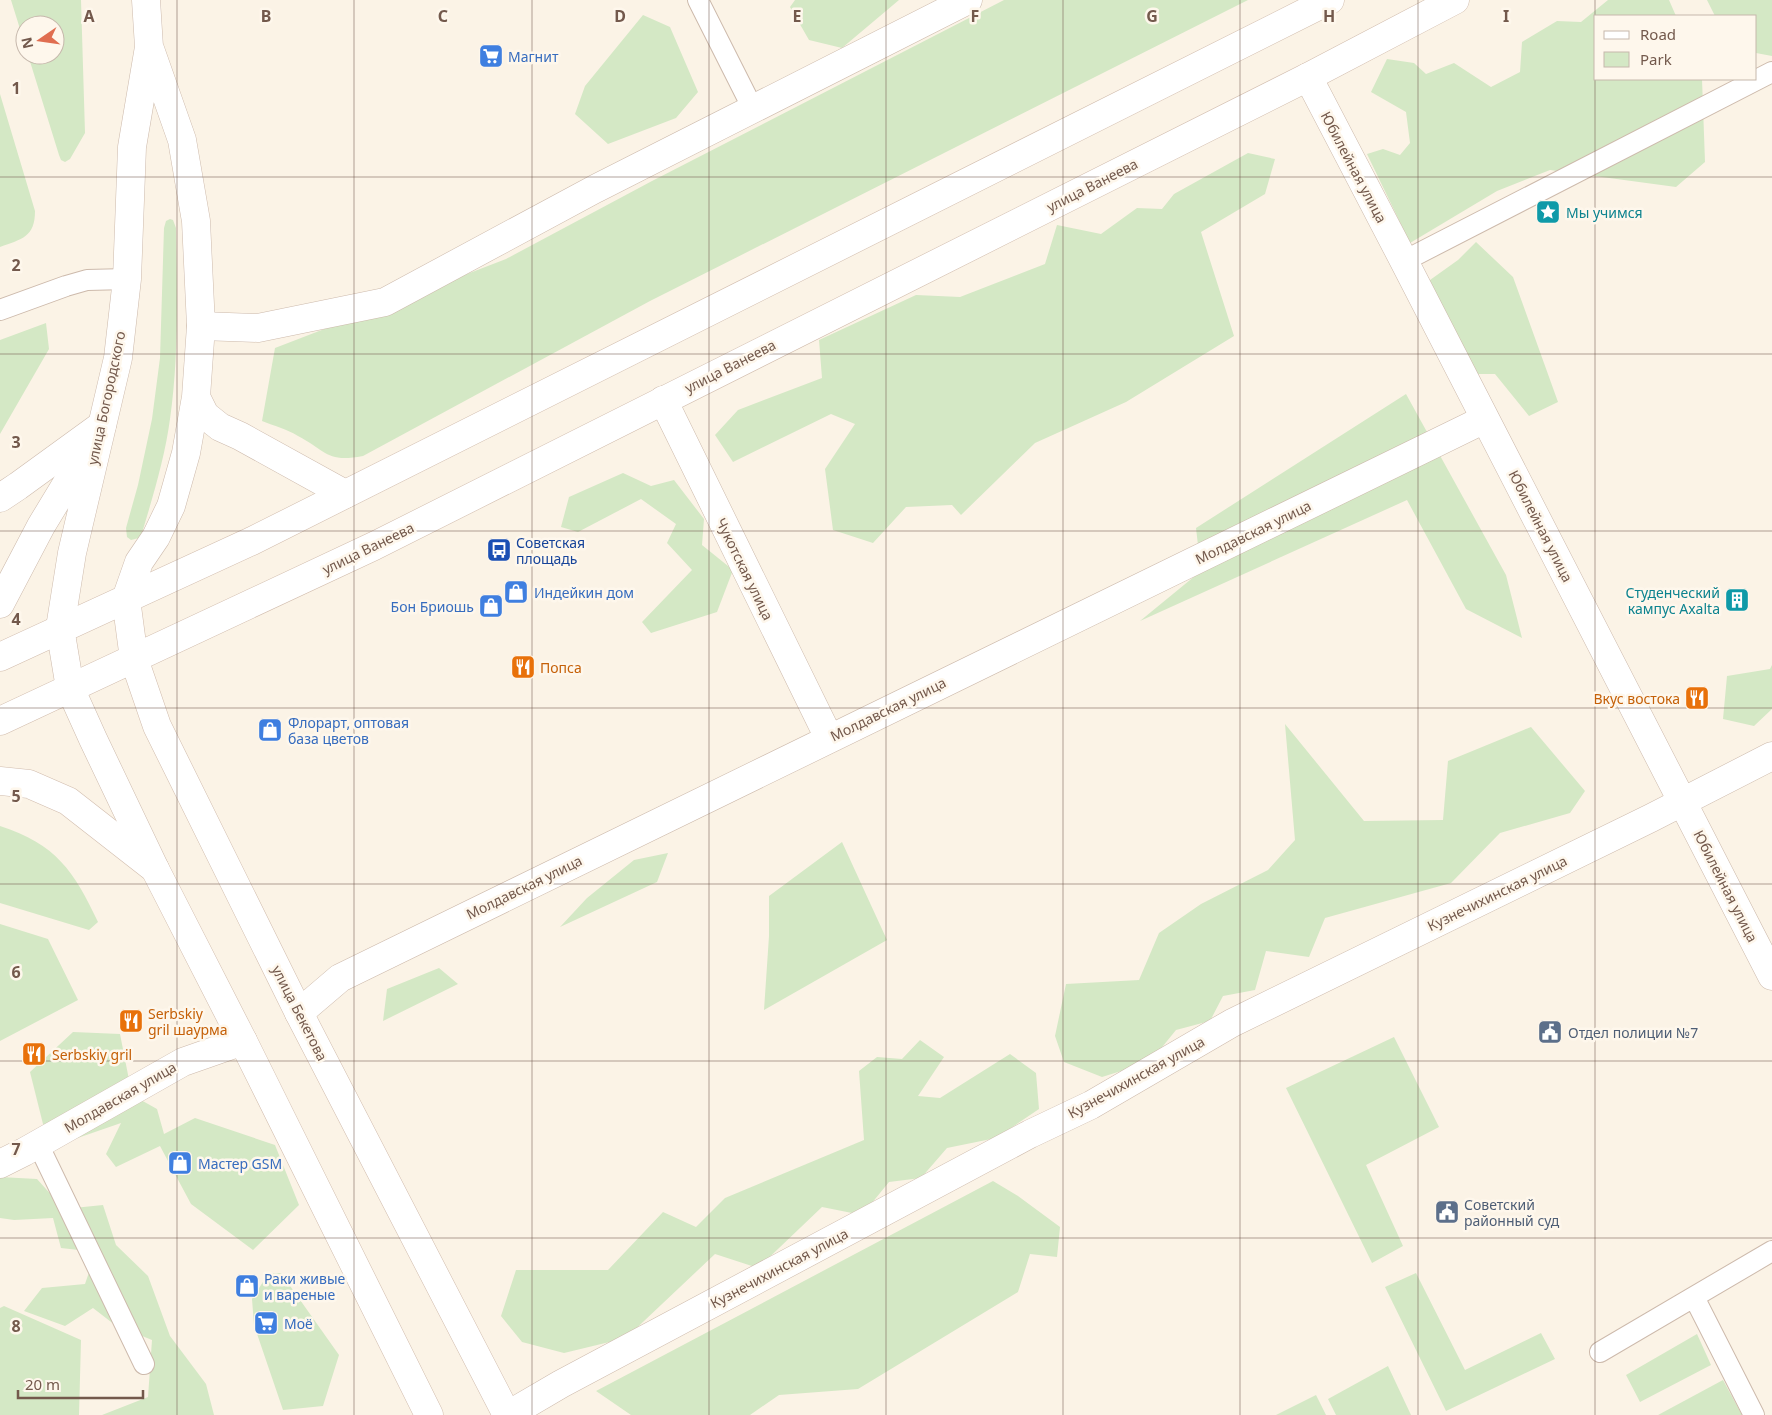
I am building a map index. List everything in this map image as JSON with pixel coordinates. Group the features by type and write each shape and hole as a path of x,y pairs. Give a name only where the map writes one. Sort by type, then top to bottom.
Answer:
{"street":[{"name":"улица Богородского","path":"60,628 72,553 118,358 127,279 132,147 149,47 146,0"},
{"path":"201,326 258,328 385,302 595,189 968,0"},
{"path":"0,657 252,541 1330,0"},
{"name":"улица Ванеева","path":"0,721 374,546 1308,77 1455,0"},
{"name":"улица Богородского","path":"126,599 139,562 156,537 171,506 186,452 196,398 201,326 196,221 182,140 149,47"},
{"name":"Юбилейная улица","path":"1308,77 1772,976"},
{"path":"196,398 205,415 220,427 240,436 345,494"},
{"name":"Чукотская улица","path":"663,400 829,738"},
{"name":"Молдавская улица","path":"299,1012 340,978 1485,419"},
{"path":"0,498 102,425"},
{"path":"0,604 41,526 102,425"},
{"name":"улица Бекетова","path":"126,599 134,659 157,726 299,1012 508,1415"},
{"path":"60,628 70,688 92,739 154,869 243,1041 429,1415"},
{"name":"Кузнечихинская улица","path":"508,1415 561,1384 1030,1134 1091,1105 1232,1023 1772,756"},
{"path":"0,781 29,784 68,802 154,869"},
{"name":"Молдавская улица","path":"0,1164 183,1062 243,1041"}],"lane":[{"path":"698,0 753,109"},
{"path":"1757,80 1772,72"},
{"path":"1404,261 1756,80"},
{"path":"0,310 87,280 127,279"},
{"path":"38,1144 144,1364"},
{"path":"1600,1352 1772,1251"},
{"path":"1694,1297 1754,1415"}],"green space":[{"path":"11,0 81,0 85,133 70,159 65,162 61,160 59,155 31,65 65,65 65,15 16,15"},
{"path":"795,0 899,0 842,48 809,40 790,7"},
{"path":"1004,0 1248,0 650,301 363,456 351,458 334,457 285,429 262,421 275,348 506,259 652,181"},
{"path":"1608,0 1669,0 1676,15 1594,15 1594,80 1702,80 1705,162 1676,187 1550,170 1497,191 1410,243 1367,154 1383,149 1400,155 1410,143 1406,112 1371,92 1387,59 1414,63 1426,74 1454,63 1491,87 1520,72 1522,42 1557,21 1581,22"},
{"path":"1707,0 1772,0 1772,56 1757,53 1757,15 1714,15"},
{"path":"643,15 670,27 698,92 676,118 608,144 575,114 585,86"},
{"path":"0,94 35,211 33,226 30,232 21,239 0,247"},
{"path":"1248,153 1275,159 1265,194 1201,232 1234,336 1126,402 1035,443 961,515 952,505 906,507 873,543 833,530 825,469 855,424 831,414 733,462 715,435 738,410 822,378 819,340 916,295 960,297 1045,264 1057,225 1101,234 1137,208 1162,209 1174,194"},
{"path":"173,220 176,228 177,324 173,395 165,448 142,533 139,538 131,540 127,537 126,528 138,485 152,419 160,358 164,228 166,221"},
{"path":"1476,242 1513,277 1558,402 1529,416 1495,374 1469,374 1423,285 1458,260"},
{"path":"46,323 49,349 0,434 0,340"},
{"path":"1406,394 1506,575 1522,638 1466,609 1407,500 1140,621 1201,571 1196,528"},
{"path":"623,473 651,486 674,480 704,519 702,545 733,570 717,612 651,633 642,622 692,570 667,543 676,524 641,499 578,532 561,527 569,497"},
{"path":"1772,665 1772,709 1754,726 1723,719 1727,676 1770,669"},
{"path":"1285,724 1364,821 1443,820 1448,761 1531,727 1585,791 1570,813 1500,833 1451,883 1325,918 1309,957 1266,951 1255,990 1223,996 1210,1021 1176,1030 1150,1062 1102,1077 1064,1062 1055,1036 1066,984 1139,980 1159,933 1201,904 1268,870 1295,840"},
{"path":"0,826 36,841 61,862 80,888 98,922 89,930 0,903"},
{"path":"842,842 887,940 764,1010 769,936 769,896"},
{"path":"668,853 657,882 560,927 587,898 634,860"},
{"path":"0,924 48,939 78,1000 0,1041"},
{"path":"439,968 458,984 383,1021 387,989"},
{"path":"73,1032 120,1034 132,1095 157,1109 164,1134 195,1118 275,1145 299,1205 253,1250 191,1204 160,1146 116,1167 106,1154 121,1123 69,1141 43,1124 30,1072"},
{"path":"1394,1037 1439,1127 1366,1165 1403,1246 1372,1263 1286,1088"},
{"path":"920,1040 944,1057 918,1096 940,1098 1010,1054 1036,1073 1039,1109 996,1138 947,1148 921,1178 889,1182 862,1215 822,1207 758,1268 715,1254 626,1338 564,1353 522,1342 501,1316 516,1270 608,1270 663,1212 696,1227 725,1198 864,1140 859,1071 877,1057 902,1059"},
{"path":"0,1177 37,1179 64,1209 103,1205 116,1245 148,1276 170,1336 206,1384 214,1415 102,1415 148,1397 152,1340 115,1325 93,1308 65,1326 24,1311 42,1288 85,1284 96,1252 61,1248 53,1218 14,1220 0,1218"},
{"path":"993,1181 1018,1196 1060,1227 1057,1257 1030,1254 1018,1292 858,1389 779,1395 750,1415 631,1415 596,1391"},
{"path":"281,1273 339,1355 323,1406 283,1410 254,1325 252,1299 268,1274"},
{"path":"1416,1273 1465,1370 1541,1333 1555,1359 1446,1411 1385,1287"},
{"path":"4,1306 81,1340 79,1415 0,1415 0,1308"},
{"path":"1697,1334 1711,1365 1640,1402 1626,1375"},
{"path":"1388,1366 1411,1415 1336,1415 1328,1399"},
{"path":"1723,1380 1742,1415 1658,1415"},
{"path":"1316,1395 1326,1415 1276,1415"}],"place":[{"name":"Магнит","path":"491,56"},
{"name":"Мы учимся","path":"1548,212"},
{"name":"Советская площадь","path":"499,550"},
{"name":"Индейкин дом","path":"516,592"},
{"name":"Студенческий кампус Axalta","path":"1737,600"},
{"name":"Бон Бриошь","path":"491,606"},
{"name":"Попса","path":"523,667"},
{"name":"Вкус востока","path":"1697,698"},
{"name":"Флорарт, оптовая база цветов","path":"270,730"},
{"name":"Serbskiy gril шаурма","path":"131,1021"},
{"name":"Отдел полиции №7","path":"1550,1032"},
{"name":"Serbskiy gril","path":"34,1054"},
{"name":"Мастер GSM","path":"180,1163"},
{"name":"Советский районный суд","path":"1447,1212"},
{"name":"Раки живые и вареные","path":"247,1286"},
{"name":"Моё","path":"266,1323"}]}
